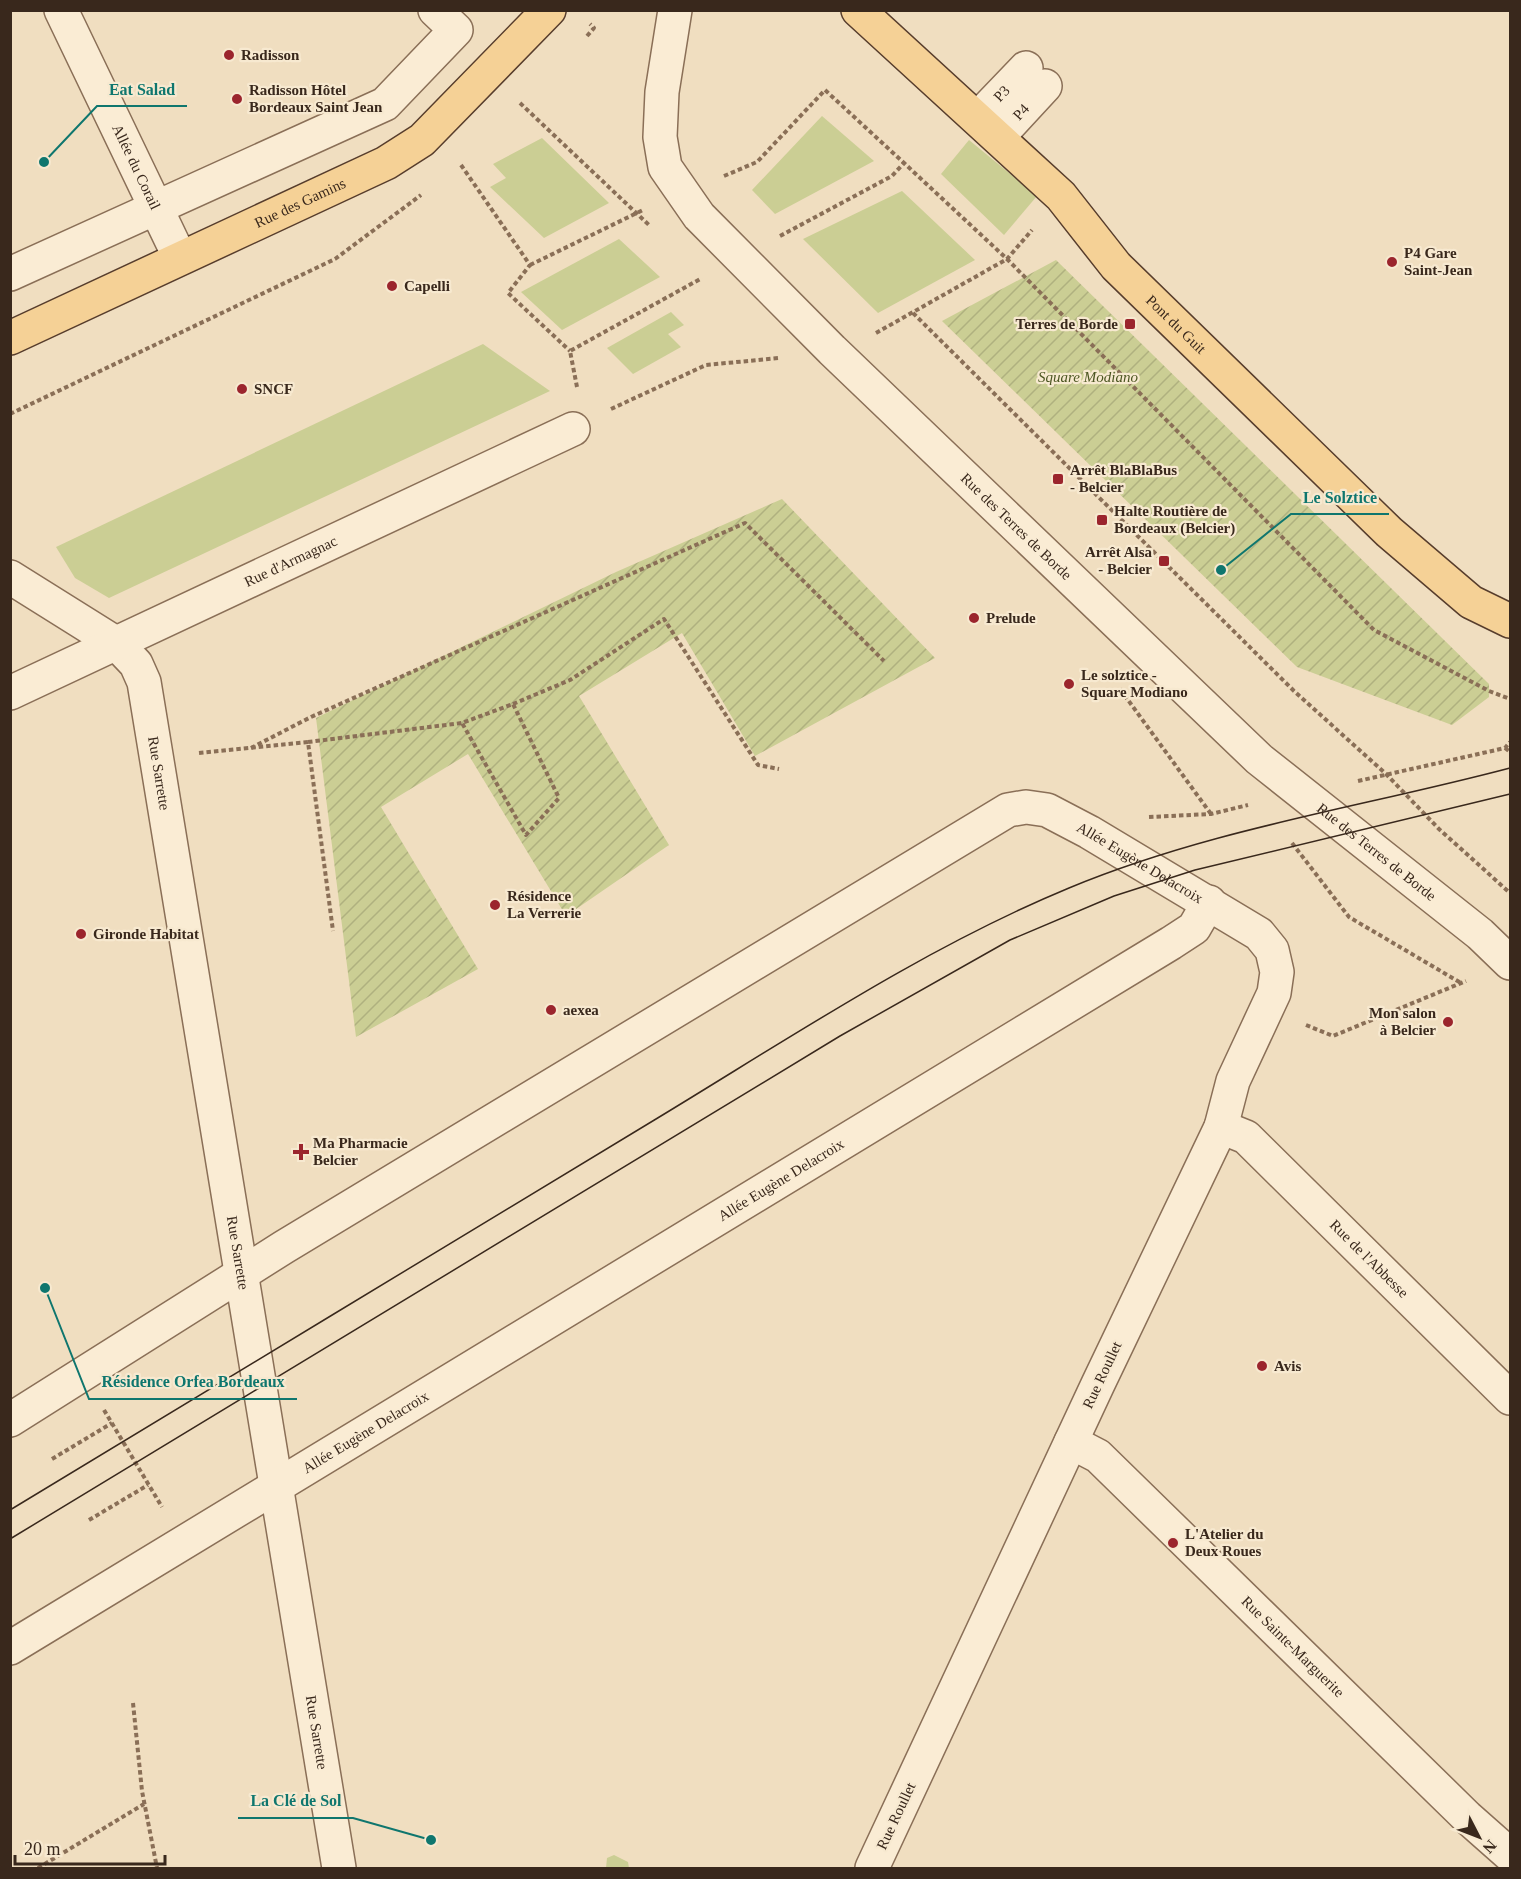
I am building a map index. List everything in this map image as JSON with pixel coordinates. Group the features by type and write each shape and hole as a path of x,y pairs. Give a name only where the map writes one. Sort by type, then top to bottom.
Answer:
{"main road":[{"name":"Rue des Gamins","path":"10,338 386,163 422,140 549,10"},
{"name":"Pont du Guit","path":"858,10 1061,196 1116,266 1427,566 1471,602 1510,621"}],"street":[{"name":"Allée du Corail","path":"61,10 180,258"},
{"name":"Rue des Terres de Borde","path":"675,10 662,92 660,137 665,167 682,193 738,258 1258,759 1480,934 1510,963"},
{"path":"10,274 385,104 446,20"},
{"name":"P3","path":"988,127 1036,77"},
{"name":"Rue d'Armagnac","path":"10,693 573,429"},
{"name":"Rue Sarrette","path":"10,578 117,644 136,663 144,682 339,1869"},
{"name":"Allée Eugène Delacroix","path":"10,1420 242,1274 1008,810 1026,807 1047,810 1209,902 1194,928 1172,943 10,1648"},
{"name":"Rue Roullet","path":"872,1869 1221,1127 1233,1081 1275,993 1277,972 1272,950 1259,934 1209,902"},
{"name":"Rue de l'Abbesse","path":"1221,1127 1246,1137 1510,1398"},
{"name":"Rue Sainte-Marguerite","path":"1071,1442 1098,1456 1467,1817 1510,1855"}],"path":[{"path":"586,20 594,28 586,36"},
{"path":"578,392 570,351 508,293 530,265 637,213 757,162 825,90 1007,259 1374,630 1489,691 1510,699"},
{"path":"527,96 519,104 653,229"},
{"path":"570,351 892,176 904,163"},
{"path":"461,165 530,265"},
{"path":"1007,259 1061,196"},
{"path":"10,414 335,259 415,201"},
{"path":"694,270 702,278"},
{"path":"913,313 1294,691 1386,774 1439,829 1510,893"},
{"path":"251,748 322,712 744,523 884,661"},
{"path":"157,761 462,723 570,680 664,619 758,765 779,769"},
{"path":"1113,679 1211,814"},
{"path":"462,723 526,835 559,798 513,704"},
{"path":"308,742 333,931"},
{"path":"1510,742 1505,748 1510,752"},
{"path":"1289,840 1348,917 1461,983"},
{"path":"82,1375 183,1543"},
{"path":"52,1459 112,1424"},
{"path":"88,1520 148,1485"},
{"path":"133,1703 144,1804 157,1869"},
{"path":"38,1869 144,1804"},
{"path":"52,1860 52,1869"}],"green space":[{"path":"822,116 874,161 775,214 752,190"},
{"path":"542,138 609,203 544,238 490,187 506,178 493,164"},
{"path":"969,140 1037,196 1004,235 941,174"},
{"path":"902,191 975,260 878,313 803,239"},
{"path":"619,239 660,277 562,330 521,292"},
{"name":"Square Modiano","path":"1056,260 1489,684 1489,697 1452,725 1297,667 942,321"},
{"path":"671,312 684,325 668,334 681,347 633,374 607,348"},
{"path":"483,344 550,391 109,598 75,578 56,547"},
{"path":"782,499 935,658 755,756 682,633 579,696 669,845 566,916 468,754 381,807 478,969 356,1037 316,718 616,572"},
{"path":"614,1855 628,1862 629,1868 606,1868 607,1858"}],"tram line":[{"path":"10,1510 807,1026 962,938 1069,888 1177,850 1288,820 1510,768"},
{"path":"10,1539 840,1036 1010,940 1114,896 1195,870 1510,794"}],"place":[{"name":"Radisson","path":"229,55"},
{"name":"Radisson Hôtel Bordeaux Saint Jean","path":"237,99"},
{"name":"Eat Salad","path":"44,162"},
{"name":"P4 Gare Saint-Jean","path":"1392,262"},
{"name":"Capelli","path":"392,286"},
{"name":"Terres de Borde","path":"1130,324"},
{"name":"SNCF","path":"242,389"},
{"name":"Arrêt BlaBlaBus - Belcier","path":"1058,479"},
{"name":"Halte Routière de Bordeaux (Belcier)","path":"1102,520"},
{"name":"Arrêt Alsa - Belcier","path":"1164,561"},
{"name":"Le Solztice","path":"1221,570"},
{"name":"Prelude","path":"974,618"},
{"name":"Le solztice - Square Modiano","path":"1069,684"},
{"name":"Résidence La Verrerie","path":"495,905"},
{"name":"Gironde Habitat","path":"81,934"},
{"name":"aexea","path":"551,1010"},
{"name":"Mon salon à Belcier","path":"1448,1022"},
{"name":"Ma Pharmacie Belcier","path":"301,1152"},
{"name":"Résidence Orfea Bordeaux","path":"45,1288"},
{"name":"Avis","path":"1262,1366"},
{"name":"L'Atelier du Deux Roues","path":"1173,1543"},
{"name":"La Clé de Sol","path":"431,1840"}]}
